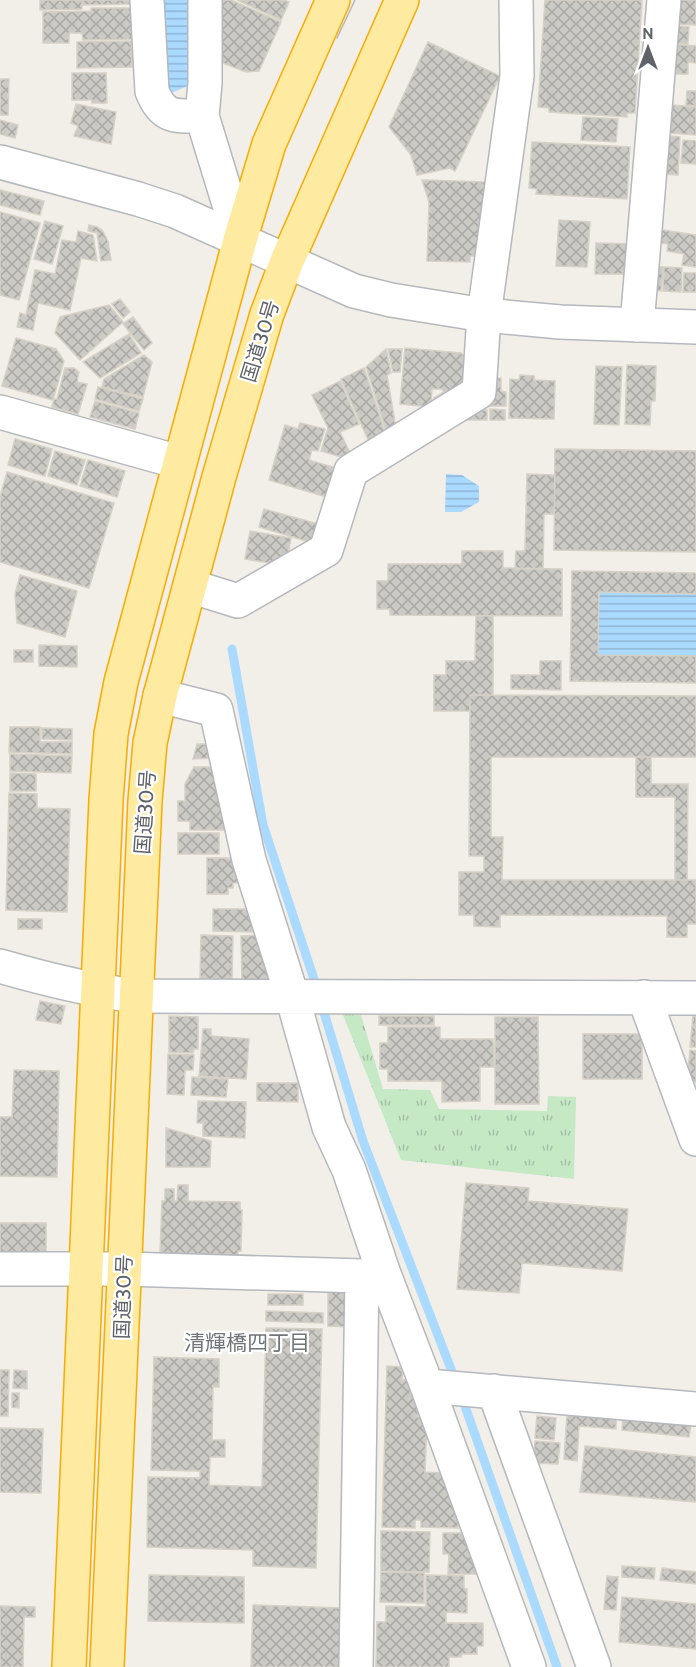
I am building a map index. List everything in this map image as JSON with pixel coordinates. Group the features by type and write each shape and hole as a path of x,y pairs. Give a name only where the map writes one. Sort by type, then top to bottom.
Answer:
{"highway":[{"name":"国道30号","path":"69,1667 106,800 111,734 121,682 179,462 269,144 333,0"},
{"name":"国道30号","path":"107,1667 145,801 150,743 160,696 219,477 264,325 287,261 402,0"}],"street":[{"path":"147,0 152,91 156,101 164,111 171,115 202,116"},
{"path":"205,0 205,83 202,116 240,240"},
{"path":"190,586 238,601 326,550 351,471 479,392 484,315 517,76 516,0"},
{"path":"637,325 664,0"},
{"path":"0,162 175,211 354,291 391,300 484,315 561,322 696,327"},
{"path":"0,412 179,462"},
{"path":"160,696 216,710 249,860 297,996 329,1127 349,1170 373,1275 356,1667"},
{"path":"0,966 58,983 99,992 136,996 696,998"},
{"path":"644,997 696,1139"},
{"path":"0,1269 87,1268 373,1275"},
{"path":"373,1275 436,1387 529,1667"},
{"path":"436,1387 696,1409"},
{"path":"486,1391 594,1667"}],"green space":[{"path":"359,1008 383,1089 430,1090 439,1109 547,1111 548,1096 576,1097 574,1179 401,1160 341,1010"}],"water":[{"path":"163,0 192,0 192,84 167,95"},
{"path":"446,474 462,475 479,486 479,502 461,512 445,512"},
{"path":"599,592 696,594 696,656 598,655"}],"building":[{"path":"40,0 82,0 82,9 40,10"},
{"path":"83,0 130,0 130,4 83,5"},
{"path":"220,0 231,0 281,22 259,71 246,72 220,62"},
{"path":"237,0 284,0 289,2 281,20"},
{"path":"545,0 642,0 635,113 627,113 627,117 549,112 549,108 538,107"},
{"path":"675,0 696,0 696,25 674,24"},
{"path":"91,8 133,8 133,39 83,40 82,33 69,33 69,43 43,43 43,12 91,11"},
{"path":"673,26 689,27 688,44 672,43"},
{"path":"131,41 132,67 77,68 77,42"},
{"path":"428,42 500,76 455,171 450,168 417,175 411,155 389,127"},
{"path":"672,44 696,46 696,63 688,62 688,74 671,74"},
{"path":"72,73 106,73 107,103 72,100"},
{"path":"0,79 9,79 8,115 0,115"},
{"path":"687,91 696,91 696,106 686,105"},
{"path":"76,104 116,112 111,144 74,136 78,126 71,123"},
{"path":"672,105 696,107 696,135 670,133"},
{"path":"583,117 618,119 616,142 581,140"},
{"path":"0,120 18,125 15,138 0,134"},
{"path":"668,136 680,137 678,175 662,174"},
{"path":"683,140 696,141 696,164 681,163"},
{"path":"532,142 630,147 627,199 536,194 537,189 529,188"},
{"path":"422,180 485,182 482,256 470,256 470,262 427,261 429,202"},
{"path":"0,190 44,201 40,215 0,205"},
{"path":"0,212 40,223 19,300 0,295"},
{"path":"559,220 590,222 587,267 556,266"},
{"path":"45,221 63,226 52,264 34,259"},
{"path":"89,225 102,230 108,241 111,260 101,261 97,233 88,231"},
{"path":"656,229 696,235 696,267 682,265 684,254 667,251 668,244 654,242"},
{"path":"78,231 93,235 97,261 81,258 70,310 38,303 33,330 17,327 20,313 26,315 35,270 55,274 62,240 76,242"},
{"path":"596,243 635,244 626,274 595,274"},
{"path":"647,266 663,267 661,291 647,290"},
{"path":"664,267 682,268 681,292 663,291"},
{"path":"684,273 696,273 696,292 683,292"},
{"path":"120,299 130,312 123,318 112,304"},
{"path":"109,305 123,322 80,360 55,333 60,317"},
{"path":"133,317 152,343 144,350 123,324"},
{"path":"129,334 141,353 100,378 83,362"},
{"path":"16,338 56,349 64,361 53,400 2,386"},
{"path":"405,348 461,353 469,360 467,386 438,404 434,398 444,392 442,389 432,389 431,407 400,404"},
{"path":"386,349 391,373 387,375 396,428 387,433 366,367"},
{"path":"388,349 402,349 400,372 393,372"},
{"path":"144,355 152,362 143,397 102,387 104,379"},
{"path":"627,365 656,366 655,401 651,401 650,425 625,424"},
{"path":"596,366 622,367 619,425 594,424"},
{"path":"65,368 74,368 79,372 77,382 87,384 78,414 52,407 54,399 57,399"},
{"path":"364,368 386,435 369,442 341,379"},
{"path":"520,375 534,376 534,380 555,381 554,419 509,418 510,379 519,380"},
{"path":"490,378 501,378 501,391 506,392 506,406 490,406"},
{"path":"340,381 359,424 340,432 351,455 344,458 321,451 328,428 312,395"},
{"path":"98,387 143,399 139,411 95,399"},
{"path":"95,401 139,413 135,429 90,417"},
{"path":"490,409 505,410 505,420 490,420"},
{"path":"468,410 487,410 487,420 464,420"},
{"path":"300,423 325,429 318,451 312,450 309,460 339,469 330,498 269,480 285,425 298,429"},
{"path":"15,439 52,449 45,476 8,465"},
{"path":"555,449 696,451 696,552 554,550"},
{"path":"55,451 85,460 77,485 48,476"},
{"path":"88,460 125,471 117,497 80,486"},
{"path":"7,472 114,503 89,588 0,562 0,497"},
{"path":"527,474 555,475 554,514 544,514 543,569 515,569 516,551 525,551"},
{"path":"264,509 322,525 316,544 259,527"},
{"path":"250,531 291,538 286,566 245,559"},
{"path":"462,551 503,551 503,568 562,569 562,616 390,615 390,609 377,609 377,581 388,581 388,564 462,564"},
{"path":"572,571 696,573 696,594 599,592 598,655 696,656 696,683 570,681"},
{"path":"20,575 77,591 65,637 17,623 15,594"},
{"path":"476,616 493,616 493,695 470,695 470,711 434,711 434,675 446,675 446,661 475,661"},
{"path":"39,645 77,646 77,667 39,666"},
{"path":"14,650 33,650 33,662 14,662"},
{"path":"540,661 561,661 561,690 511,689 511,675 540,675"},
{"path":"470,695 696,696 696,757 491,757 491,837 503,837 502,880 696,880 696,924 687,924 687,937 667,937 667,916 500,915 500,927 474,926 474,915 459,915 459,872 484,872 484,856 469,856"},
{"path":"10,727 40,727 40,742 72,742 72,754 9,752"},
{"path":"42,728 72,729 72,740 42,739"},
{"path":"197,744 210,744 211,758 193,759"},
{"path":"10,754 72,756 71,773 10,771"},
{"path":"636,757 651,757 651,784 688,784 687,880 675,880 675,797 636,797"},
{"path":"194,767 215,767 225,811 225,830 190,830 190,821 178,821 178,801 185,801 185,784"},
{"path":"10,773 36,774 36,791 10,791"},
{"path":"9,793 37,794 37,808 70,809 67,912 6,910"},
{"path":"178,833 219,833 219,854 178,854"},
{"path":"207,858 239,858 239,883 233,883 233,888 228,888 228,894 207,894"},
{"path":"213,909 252,909 252,932 213,931"},
{"path":"18,919 42,919 42,929 18,929"},
{"path":"201,935 233,936 232,980 200,979"},
{"path":"261,935 273,972 268,980 242,980 241,936"},
{"path":"40,1001 65,1006 61,1024 36,1020"},
{"path":"169,1016 198,1017 198,1049 194,1049 193,1053 169,1052"},
{"path":"379,1016 434,1016 434,1025 379,1025"},
{"path":"693,1016 696,1016 696,1047 690,1047"},
{"path":"495,1017 538,1017 539,1104 495,1104"},
{"path":"388,1027 440,1027 440,1039 493,1039 494,1067 480,1067 480,1101 442,1102 442,1081 388,1081 388,1069 380,1069 380,1043 388,1043"},
{"path":"203,1029 211,1029 211,1036 249,1039 246,1079 199,1076"},
{"path":"583,1034 642,1034 642,1079 583,1079"},
{"path":"690,1050 696,1051 696,1082 687,1081"},
{"path":"168,1054 194,1055 193,1070 185,1070 184,1095 167,1094"},
{"path":"14,1070 59,1071 57,1177 0,1176 0,1117 12,1117"},
{"path":"192,1077 228,1079 226,1097 191,1095"},
{"path":"257,1083 298,1083 298,1102 257,1101"},
{"path":"198,1101 246,1102 245,1138 203,1136 203,1123 197,1123"},
{"path":"166,1128 211,1141 210,1167 166,1167"},
{"path":"466,1183 529,1188 528,1201 628,1209 622,1271 522,1263 519,1293 457,1289"},
{"path":"178,1185 188,1185 188,1201 240,1202 240,1210 242,1210 241,1251 238,1251 238,1255 160,1253 162,1201 165,1201 165,1189 174,1189 174,1201 177,1201"},
{"path":"0,1223 46,1223 46,1252 0,1252"},
{"path":"328,1291 350,1291 350,1327 328,1326"},
{"path":"268,1294 303,1294 303,1305 268,1305"},
{"path":"266,1311 323,1313 323,1323 266,1321"},
{"path":"266,1328 322,1329 316,1568 253,1566 253,1550 147,1547 148,1477 200,1478 200,1471 151,1470 154,1357 219,1359 219,1387 213,1387 212,1440 225,1440 225,1457 210,1457 209,1485 262,1487"},
{"path":"387,1366 403,1367 402,1380 410,1380 410,1395 418,1395 418,1417 427,1417 425,1472 442,1473 452,1486 451,1504 458,1505 458,1528 421,1527 421,1520 415,1520 415,1528 382,1527"},
{"path":"0,1370 9,1370 8,1416 0,1416"},
{"path":"14,1370 27,1371 27,1389 13,1388"},
{"path":"12,1393 19,1393 19,1408 12,1407"},
{"path":"567,1415 616,1418 616,1429 579,1426 577,1461 564,1459"},
{"path":"537,1416 556,1418 554,1440 535,1438"},
{"path":"623,1418 691,1425 689,1437 622,1430"},
{"path":"0,1428 43,1429 41,1493 0,1492"},
{"path":"535,1441 560,1443 558,1464 533,1463"},
{"path":"585,1446 696,1457 696,1502 580,1492"},
{"path":"381,1531 430,1532 429,1572 381,1571"},
{"path":"443,1533 472,1533 478,1574 448,1574 449,1554 443,1554"},
{"path":"622,1566 655,1568 654,1579 622,1577"},
{"path":"662,1568 696,1572 696,1584 660,1580"},
{"path":"381,1572 424,1573 424,1603 380,1602"},
{"path":"149,1575 244,1577 244,1623 148,1621"},
{"path":"426,1575 464,1576 464,1589 467,1589 467,1613 446,1612 446,1623 483,1623 483,1646 477,1646 477,1654 449,1657 449,1667 376,1667 377,1622 386,1622 386,1606 426,1607"},
{"path":"607,1576 618,1577 616,1610 604,1609"},
{"path":"622,1597 696,1604 696,1649 619,1642"},
{"path":"253,1605 342,1608 340,1667 251,1667"},
{"path":"0,1606 35,1607 35,1617 24,1617 23,1667 0,1667"}],"waterway":[{"path":"232,649 263,825 312,973 363,1141 456,1382"},
{"path":"461,1395 557,1667"}],"tram line":[{"path":"337,38 355,0"}],"district":[{"name":"清輝橋四丁目","path":"247,1343"}]}
